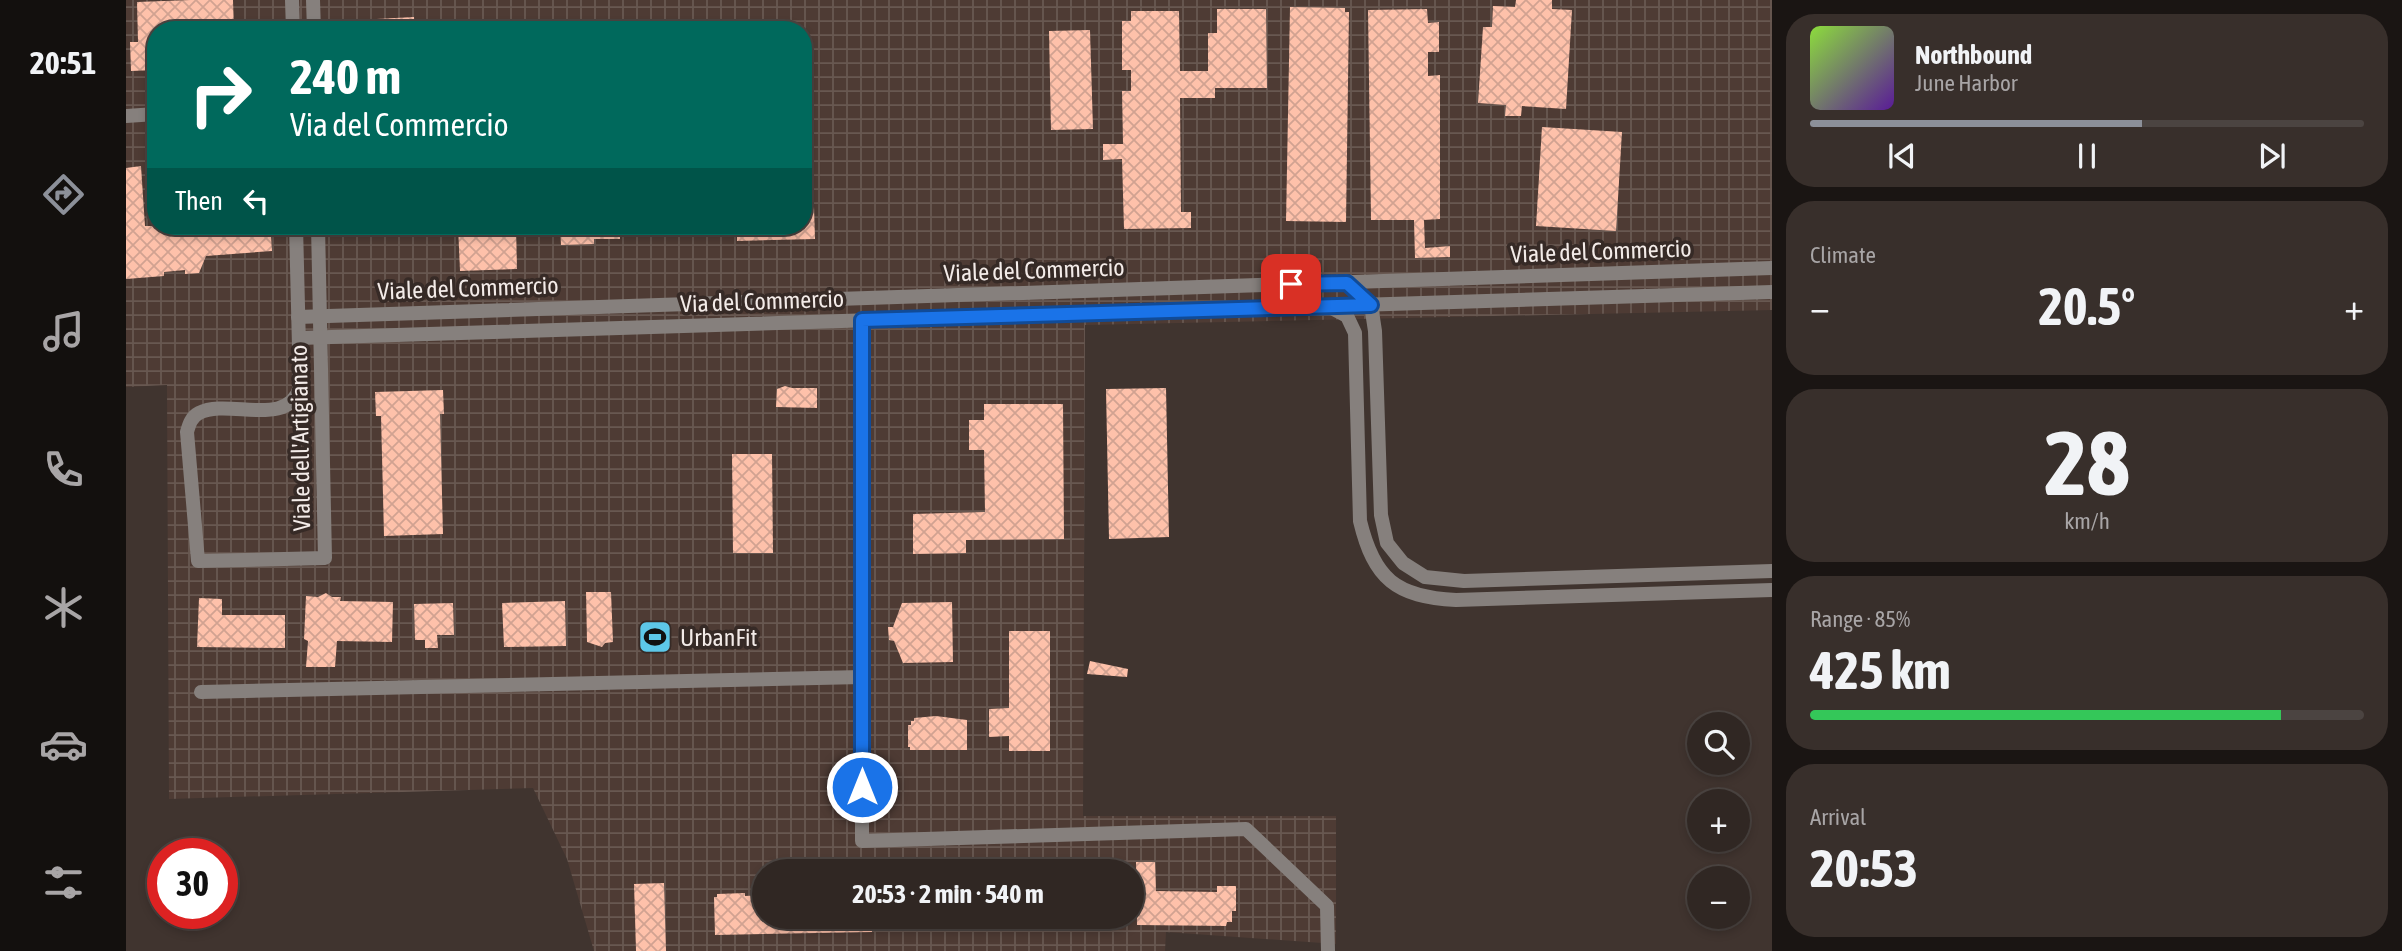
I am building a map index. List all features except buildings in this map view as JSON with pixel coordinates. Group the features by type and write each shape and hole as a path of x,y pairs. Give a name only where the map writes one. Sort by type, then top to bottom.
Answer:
{"street":[{"path":"292,0 293,21"},
{"path":"313,0 314,21"},
{"path":"126,116 147,115"},
{"name":"Viale dell'Artigianato","path":"296,235 300,387 297,397 289,405 278,409 212,411 198,414 191,421 187,432 198,561 325,558 318,235"},
{"name":"Viale del Commercio","path":"298,317 1772,268"},
{"path":"1347,283 1371,305 1375,331 1381,515 1387,543 1403,563 1425,577 1464,581 1772,571"},
{"name":"Via del Commercio","path":"299,338 1772,292"},
{"path":"1326,306 1347,316 1355,333 1360,521 1367,549 1383,575 1409,593 1434,599 1456,600 1772,590"},
{"path":"862,320 862,841 1245,829 1327,906 1328,951"},
{"path":"201,692 862,677"}],"shaded area":[{"path":"126,0 1772,0 1772,310 1085,325 1083,816 1336,816 1336,944 1166,932 1165,951 594,951 567,859 533,788 169,799 167,385 126,387"}],"place":[{"name":"UrbanFit","path":"655,637"}],"route":[{"path":"862,787 862,320 1371,305 1347,283 1291,284"}]}
